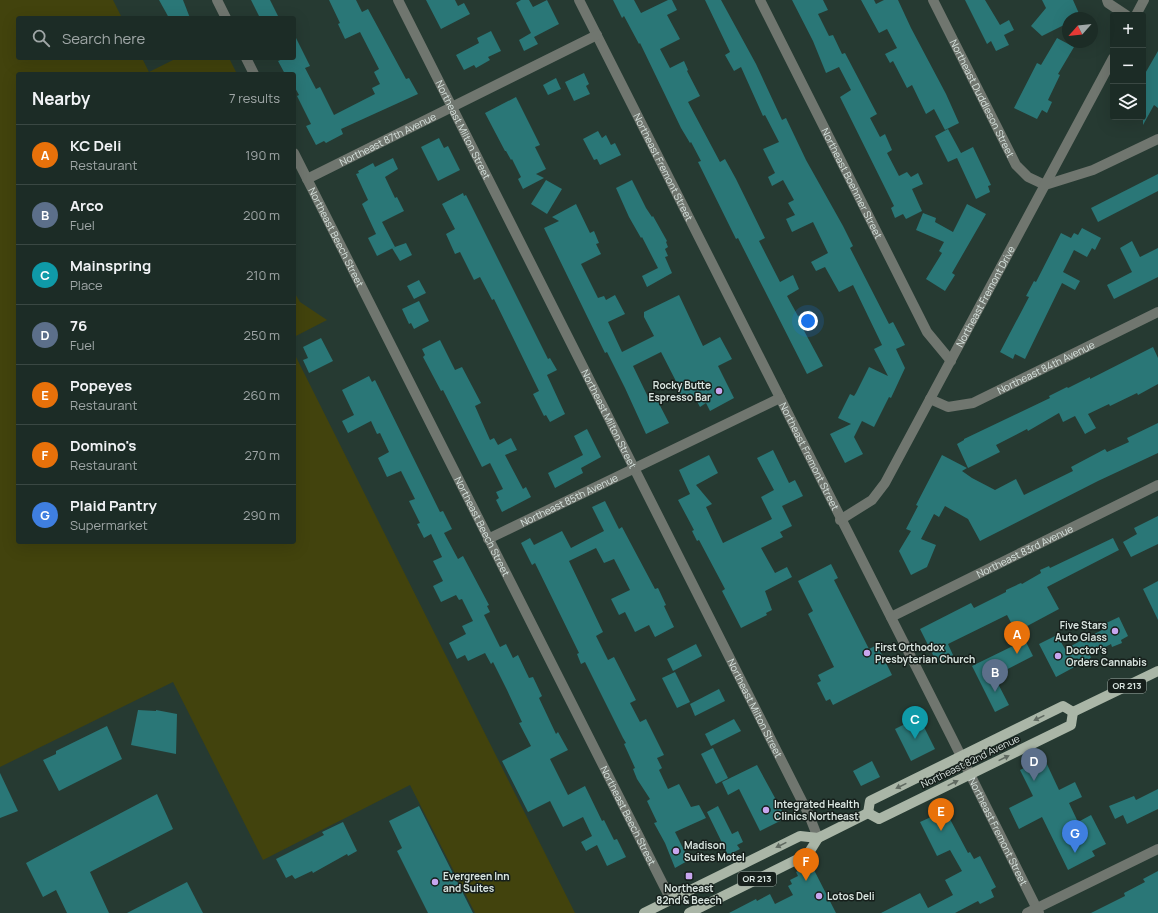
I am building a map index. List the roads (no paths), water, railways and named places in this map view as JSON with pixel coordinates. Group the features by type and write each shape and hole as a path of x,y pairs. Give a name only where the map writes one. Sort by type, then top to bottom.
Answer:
{"main road":[{"name":"OR 213","path":"1073,712 1158,671"},
{"name":"Northeast 82nd Avenue","path":"1063,706 1073,712 1071,725 879,819 868,813 870,801 961,756 1063,706"},
{"name":"OR 213","path":"689,913 808,854 818,838 868,813"},
{"name":"OR 213","path":"644,913 800,836 818,838"}],"street":[{"path":"217,0 225,16"},
{"name":"Northeast Milton Street","path":"398,0 809,815 818,838"},
{"name":"Northeast Fremont Street","path":"579,0 840,520 892,617 961,756 1034,912"},
{"name":"Northeast Boehmer Street","path":"760,0 927,332 951,361"},
{"name":"Northeast Duddleson Street","path":"933,0 1016,165 1028,177 1045,185"},
{"path":"1107,0 1108,3 1122,12"},
{"path":"1138,12 1144,0"},
{"name":"Northeast 87th Avenue","path":"307,179 597,35"},
{"path":"247,60 253,72"},
{"name":"Northeast Fremont Drive","path":"840,520 864,506 878,493 951,361 1110,64"},
{"path":"1045,185 1093,170 1158,139"},
{"name":"Northeast Beech Street","path":"296,157 671,900"},
{"name":"Northeast 84th Avenue","path":"930,399 948,407 973,403 1158,312"},
{"name":"Northeast 85th Avenue","path":"488,539 780,398"},
{"name":"Northeast 83rd Avenue","path":"892,617 1158,485"},
{"path":"1034,912 1158,849"}],"place":[{"name":"Rocky Butte Espresso Bar","path":"719,391"},
{"name":"Five Stars Auto Glass","path":"1115,631"},
{"name":"First Orthodox Presbyterian Church","path":"867,653"},
{"name":"KC Deli","path":"1017,654"},
{"name":"Doctor’s Orders Cannabis","path":"1058,656"},
{"name":"Arco","path":"995,692"},
{"name":"Mainspring","path":"915,739"},
{"name":"76","path":"1034,781"},
{"name":"Integrated Health Clinics Northeast","path":"766,810"},
{"name":"Popeyes","path":"941,831"},
{"name":"Madison Suites Motel","path":"676,851"},
{"name":"Plaid Pantry","path":"1075,853"},
{"name":"Northeast 82nd & Beech","path":"689,876"},
{"name":"Domino's","path":"806,881"},
{"name":"Evergreen Inn and Suites","path":"435,882"},
{"name":"Lotos Deli","path":"819,896"}]}
